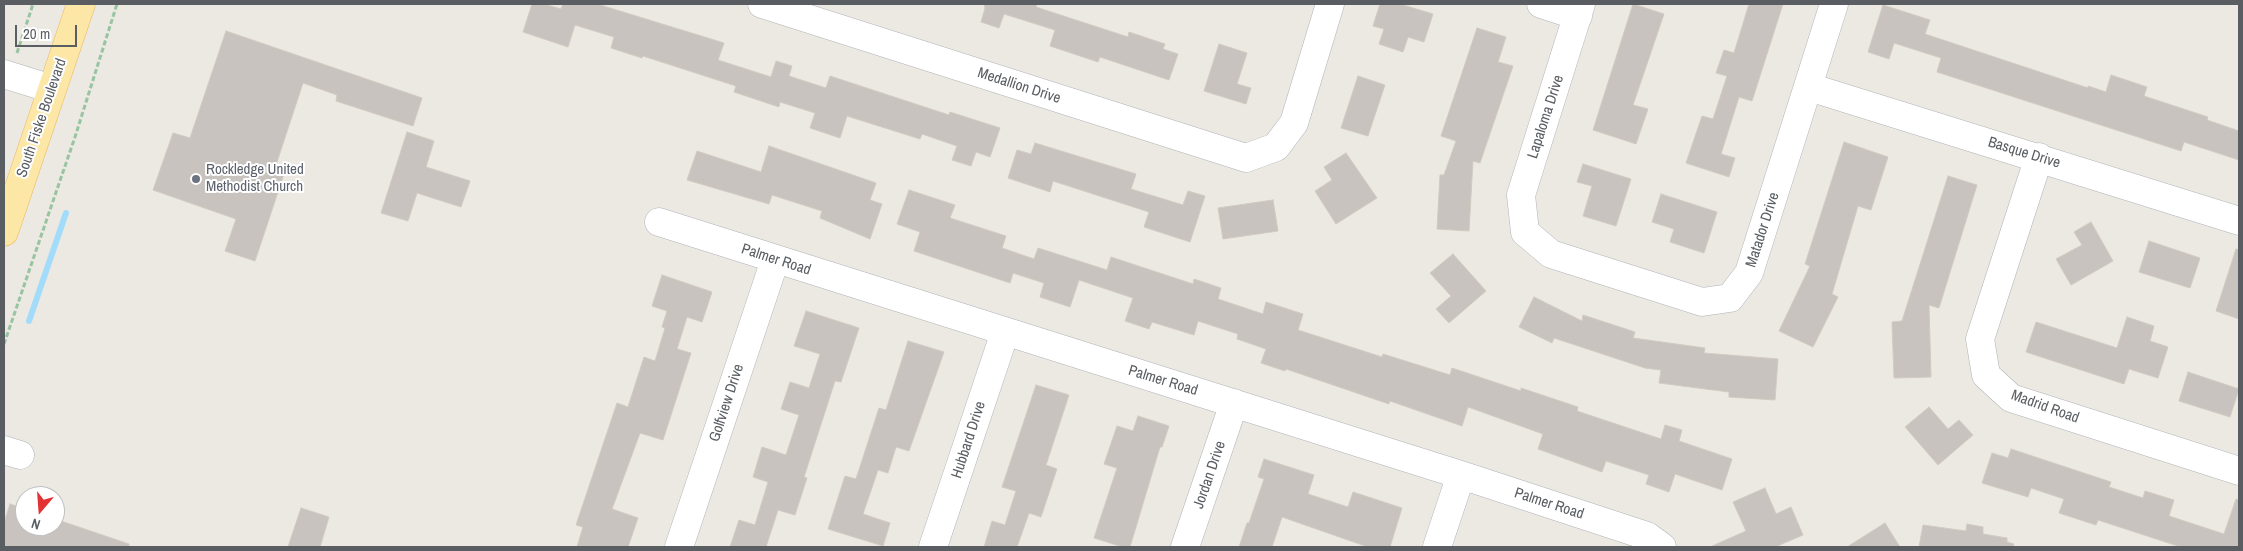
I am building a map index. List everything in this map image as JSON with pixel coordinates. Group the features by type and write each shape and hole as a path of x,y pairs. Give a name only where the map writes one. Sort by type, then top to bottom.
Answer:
{"main road":[{"name":"South Fiske Boulevard","path":"4,232 81,4"}],"street":[{"name":"Medallion Drive","path":"762,4 1246,158 1276,147 1294,123 1330,4"},
{"path":"1540,4 1580,10"},
{"name":"Matador Drive","path":"1525,232 1551,254 1702,302 1730,298 1749,273 1834,4"},
{"name":"Lapaloma Drive","path":"1525,232 1521,195 1580,10"},
{"path":"9,67 52,89"},
{"name":"Basque Drive","path":"1809,87 2239,221"},
{"name":"Madrid Road","path":"2038,158 1980,339 1986,375 2010,398 2239,471"},
{"name":"Palmer Road","path":"660,222 775,260 1461,475 1647,536 1662,547"},
{"name":"Golfview Drive","path":"679,547 775,260"},
{"name":"Hubbard Drive","path":"933,547 1005,332"},
{"name":"Jordan Drive","path":"1185,547 1234,403"},
{"path":"1437,547 1461,475"}],"path":[{"path":"9,67 33,4"},
{"path":"4,344 75,137 118,4"}],"building":[{"path":"532,4 544,4 561,9 563,4 597,4 724,43 718,60 771,77 776,61 792,66 789,76 826,88 830,76 949,115 950,112 1000,128 990,157 976,152 971,166 952,160 957,146 922,134 920,139 847,116 840,138 810,128 815,113 780,102 779,107 734,92 736,86 643,56 642,58 611,48 614,37 575,25 568,47 523,32"},
{"path":"984,4 1037,4 1036,7 1128,37 1129,32 1165,44 1163,49 1178,54 1169,80 1100,57 1098,62 1050,46 1055,30 1004,14 999,28 981,22 985,8"},
{"path":"1380,4 1400,4 1433,14 1424,42 1408,37 1403,52 1379,44 1384,29 1373,26"},
{"path":"1633,4 1664,14 1633,105 1648,109 1636,144 1593,130"},
{"path":"1749,4 1783,4 1752,101 1739,97 1721,154 1735,158 1729,177 1686,163 1702,116 1713,119 1727,76 1716,73 1724,50 1734,53"},
{"path":"1883,5 1930,20 1925,34 2088,88 2088,86 2106,92 2111,75 2147,87 2144,96 2208,117 2207,120 2239,131 2239,160 2184,142 2181,151 1937,72 1941,58 1894,43 1889,59 1868,52"},
{"path":"1477,28 1506,37 1498,62 1513,66 1480,163 1473,161 1469,231 1437,229 1440,175 1444,175 1456,141 1441,136"},
{"path":"226,31 422,98 413,126 336,101 337,95 303,83 275,168 285,171 255,261 225,251 236,219 153,190 173,133 190,138"},
{"path":"1219,44 1247,53 1237,84 1251,88 1246,104 1204,91"},
{"path":"1358,76 1385,85 1368,136 1341,128"},
{"path":"407,132 434,141 426,167 470,181 461,207 417,193 408,221 381,213"},
{"path":"1844,142 1888,157 1871,210 1858,206 1832,294 1838,297 1813,347 1779,331 1810,266 1805,264"},
{"path":"1035,143 1136,174 1131,189 1183,205 1188,191 1205,196 1190,242 1144,227 1149,212 1053,181 1050,192 1008,178 1017,150 1031,154"},
{"path":"769,146 876,183 870,200 882,204 870,239 820,218 822,211 772,195 769,204 687,180 697,151 761,172"},
{"path":"1346,153 1377,198 1336,224 1315,191 1332,180 1324,167"},
{"path":"1583,164 1631,179 1616,226 1583,216 1592,186 1577,182"},
{"path":"1948,176 1977,185 1939,308 1929,305 1931,377 1894,378 1892,322 1902,321"},
{"path":"909,190 955,205 950,218 1006,236 1002,248 1034,259 1038,248 1107,270 1111,257 1193,284 1194,279 1221,288 1218,299 1263,314 1266,302 1303,314 1298,330 1382,357 1383,354 1450,375 1452,368 1521,391 1521,388 1578,407 1577,411 1661,439 1665,425 1682,430 1679,441 1732,459 1722,490 1675,474 1669,492 1646,484 1649,475 1606,461 1602,472 1538,449 1543,434 1468,407 1462,426 1390,401 1389,404 1286,369 1285,371 1261,363 1266,349 1237,339 1238,334 1198,321 1194,335 1152,322 1149,329 1125,321 1133,298 1079,280 1070,307 1040,297 1044,283 1013,273 1010,283 914,251 920,232 897,224"},
{"path":"1661,194 1717,212 1704,253 1670,242 1674,229 1652,222"},
{"path":"1273,200 1278,231 1223,239 1218,208"},
{"path":"2091,222 2113,261 2071,285 2056,259 2082,245 2074,232"},
{"path":"2149,241 2200,258 2190,288 2139,272"},
{"path":"2236,249 2239,250 2239,319 2216,311"},
{"path":"1453,254 1486,291 1449,323 1436,309 1451,296 1430,273"},
{"path":"662,275 712,292 702,322 687,317 677,349 691,353 663,440 640,433 612,509 638,518 628,547 577,547 583,527 576,525 617,403 628,407 644,357 655,361 665,328 662,327 667,311 652,306"},
{"path":"1534,297 1582,321 1583,315 1635,332 1633,338 1705,348 1704,353 1778,359 1775,400 1729,397 1729,392 1659,383 1661,370 1645,368 1554,338 1552,343 1519,327"},
{"path":"806,311 859,328 841,382 835,381 804,477 807,478 795,515 778,510 766,547 730,547 739,520 755,525 768,482 753,477 762,447 786,455 799,415 781,409 790,382 809,388 820,354 794,346"},
{"path":"2127,317 2154,326 2150,341 2168,347 2158,378 2129,369 2124,384 2026,352 2036,322 2117,348"},
{"path":"908,341 944,352 909,451 896,447 888,473 878,470 863,514 890,523 883,546 828,529 845,476 856,479 879,408 886,410"},
{"path":"2188,372 2239,389 2230,417 2179,401"},
{"path":"1036,385 1069,395 1046,465 1057,469 1041,517 1029,513 1017,547 984,547 992,521 1005,525 1016,491 1002,487"},
{"path":"1929,407 1948,429 1959,420 1973,435 1938,465 1905,427"},
{"path":"1138,416 1169,426 1162,447 1160,447 1130,547 1123,547 1094,538 1117,468 1104,464 1117,426 1133,431"},
{"path":"2011,449 2111,482 2109,487 2143,498 2145,491 2174,500 2169,516 2224,534 2236,499 2239,500 2239,547 2181,547 2098,520 2096,525 2059,513 2064,499 2031,488 2028,497 1982,483 1992,453 2008,458"},
{"path":"1264,459 1314,475 1308,494 1348,507 1353,492 1402,508 1390,547 1368,547 1282,517 1272,547 1239,547 1264,479 1258,477"},
{"path":"1765,488 1776,514 1791,507 1803,535 1775,547 1710,547 1746,531 1733,502"},
{"path":"10,504 15,506 15,536 65,536 65,522 129,544 129,547 4,547 4,523"},
{"path":"301,508 329,517 320,547 288,547"},
{"path":"1885,523 1900,547 1847,547"},
{"path":"1967,524 1983,527 1983,534 2007,538 2007,542 2014,544 2013,547 1919,547 1923,525 1966,531"}],"waterway":[{"path":"29,321 66,213"}],"place":[{"name":"Rockledge United Methodist Church","path":"196,179"}]}
